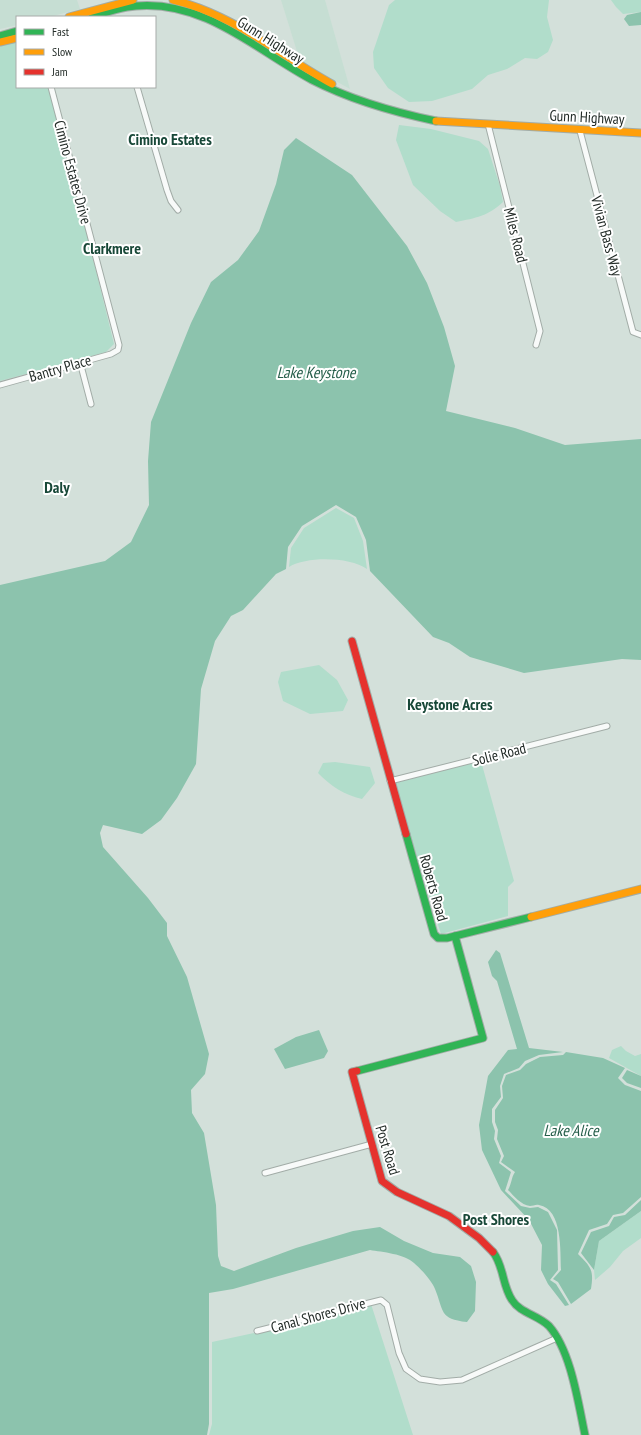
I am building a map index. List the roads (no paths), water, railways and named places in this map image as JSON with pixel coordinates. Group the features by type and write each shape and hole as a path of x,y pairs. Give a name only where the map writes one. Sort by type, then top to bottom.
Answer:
{"street":[{"path":"73,16 133,0"},
{"name":"Gunn Highway","path":"173,0 192,4 215,15 324,80 366,102"},
{"name":"Gunn Highway","path":"95,16 140,3 172,6 201,14 220,23 312,80 340,93 366,102 420,117 444,122 580,131 641,133"},
{"path":"2,34 16,32"},
{"path":"0,42 16,38"},
{"name":"Cimino Estates Drive","path":"51,88 119,345 118,350"},
{"path":"136,88 165,185 171,201 178,210"},
{"name":"Miles Road","path":"488,124 540,330 536,345"},
{"name":"Vivian Bass Way","path":"580,131 632,332 641,335"},
{"name":"Bantry Place","path":"0,385 111,354 118,350"},
{"path":"80,362 91,404"},
{"name":"Roberts Road","path":"352,641 434,934 438,938 442,939 641,889"},
{"name":"Solie Road","path":"390,781 607,726"},
{"name":"Post Road","path":"454,936 483,1038 352,1072 382,1181 391,1190 403,1197 433,1207 448,1215 490,1247 501,1264 506,1287 513,1302 547,1324 557,1338 564,1356 585,1435"},
{"path":"265,1173 372,1144"},
{"name":"Canal Shores Drive","path":"257,1331 381,1300 387,1305 399,1353 406,1369 420,1379 440,1382 462,1380 557,1338"}],"water":[{"path":"641,12 641,25 629,26 624,19 627,15"},
{"name":"Lake Keystone","path":"296,138 352,175 407,246 427,283 444,327 455,366 446,411 515,428 565,445 641,439 641,660 622,659 524,673 470,657 449,643 433,637 370,571 366,540 356,517 336,505 302,526 288,547 286,569 276,574 243,610 231,616 215,641 201,689 196,764 177,798 161,820 142,834 103,825 100,833 103,847 148,898 167,923 167,936 187,977 209,1054 205,1074 191,1090 192,1113 204,1133 216,1205 218,1256 221,1266 234,1271 296,1248 353,1231 380,1227 404,1241 433,1253 460,1257 471,1266 476,1282 475,1311 467,1322 451,1319 444,1313 431,1282 414,1263 399,1255 370,1250 233,1289 209,1293 209,1424 207,1435 0,1435 0,585 105,561 131,542 149,505 148,461 151,422 191,323 211,282 238,260 259,231 276,184 284,150"},
{"path":"496,950 500,953 529,1048 563,1052 539,1055 525,1061 519,1068 504,1074 500,1086 501,1097 492,1109 492,1122 495,1131 494,1139 501,1156 499,1163 511,1172 505,1191 521,1206 530,1208 538,1207 548,1212 557,1230 558,1270 550,1280 556,1284 569,1305 565,1306 548,1284 541,1270 542,1245 529,1220 501,1190 482,1150 479,1125 488,1076 508,1050 517,1049 497,981 492,976 488,962"},
{"path":"319,1030 328,1051 324,1058 285,1069 274,1049 296,1037"},
{"name":"Lake Alice","path":"566,1052 603,1058 625,1068 618,1078 625,1085 641,1091 641,1197 623,1213 613,1215 607,1224 589,1230 578,1254 589,1266 592,1273 591,1289 571,1304 558,1282 553,1279 561,1270 559,1232 556,1223 552,1214 547,1208 538,1205 530,1206 524,1204 508,1190 515,1172 501,1162 504,1156 497,1139 498,1130 495,1122 495,1110 503,1098 502,1086 506,1075 520,1070 526,1064 540,1057 563,1055"},
{"path":"627,1070 641,1076 641,1088 627,1083 622,1078"},
{"path":"641,1200 641,1211 599,1241 594,1270 581,1253 591,1232 609,1226 614,1217 625,1215"}],"district":[{"name":"Cimino Estates","path":"170,139"},
{"name":"Clarkmere","path":"112,248"},
{"name":"Daly","path":"57,487"},
{"name":"Keystone Acres","path":"450,704"},
{"name":"Post Shores","path":"496,1219"}]}
